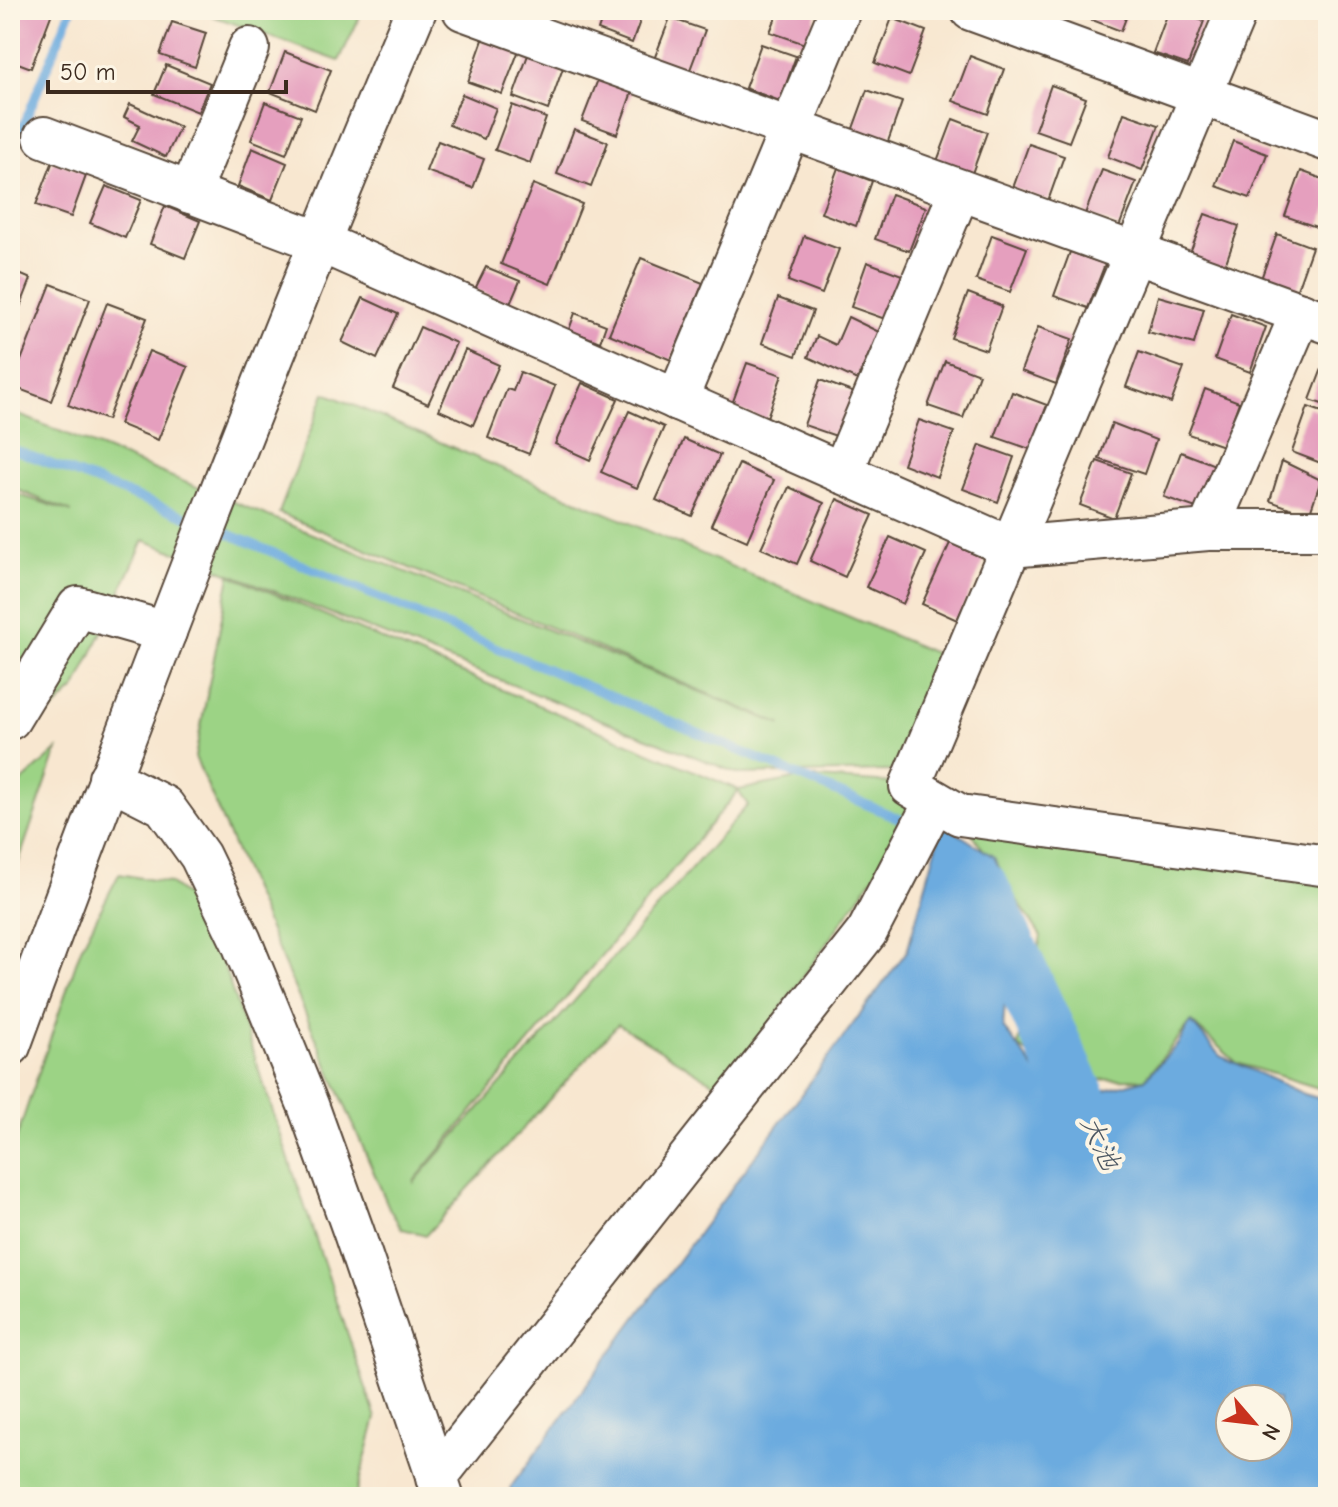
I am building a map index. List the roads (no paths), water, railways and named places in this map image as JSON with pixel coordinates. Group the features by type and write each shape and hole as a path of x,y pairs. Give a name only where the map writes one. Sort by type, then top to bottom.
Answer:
{"street":[{"path":"10,1046 109,778 318,241 416,10"},
{"path":"463,10 1315,318 1208,530"},
{"path":"677,400 840,10"},
{"path":"971,10 1328,141"},
{"path":"1237,10 910,786 960,815 1328,866"},
{"path":"190,193 249,48"},
{"path":"44,137 318,241 1010,547 1208,530 1328,530"},
{"path":"842,473 960,190"},
{"path":"10,719 78,607 166,632"},
{"path":"109,778 164,806 200,856 241,941 308,1105 440,1488"},
{"path":"440,1488 867,932 935,801"}],"water":[{"path":"943,824 994,857 1025,918 1007,974 1003,1027 1035,1070 1095,1093 1145,1079 1178,1044 1191,1022 1220,1056 1304,1094 1328,1101 1328,1497 512,1497 510,1488 907,951"}],"waterway":[{"path":"10,158 71,10"},
{"path":"10,448 198,521"},
{"path":"215,528 912,824"},
{"name":"大池","path":"981,888 1104,1154"}]}
